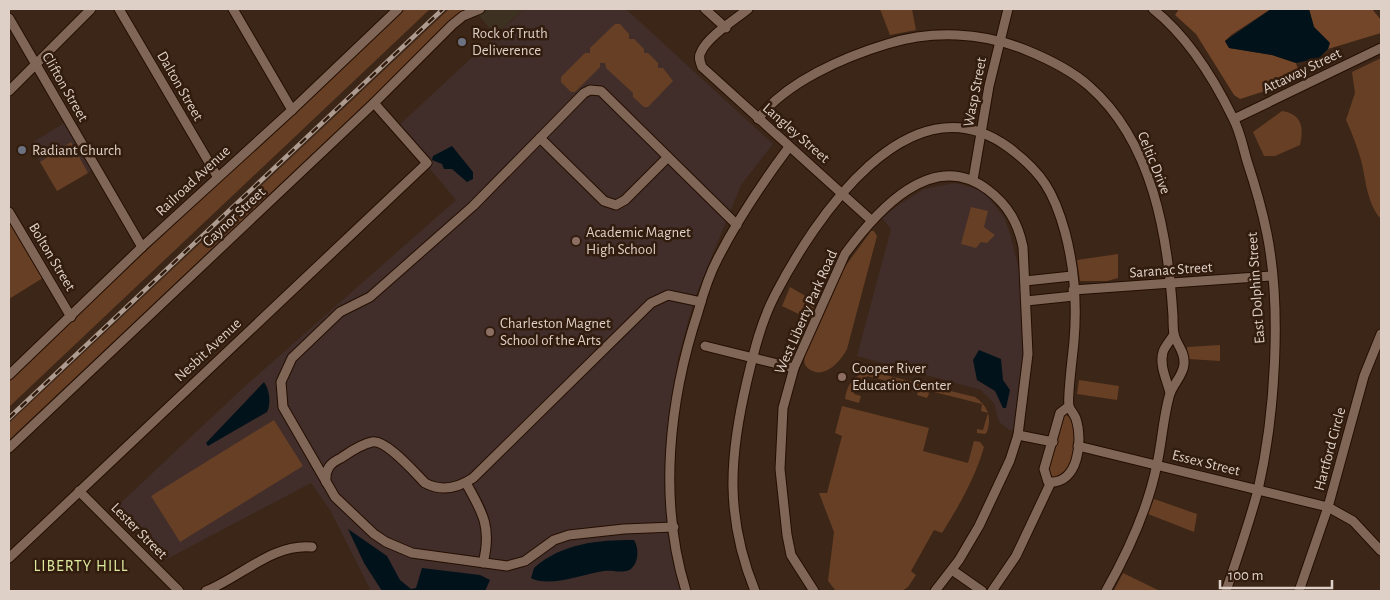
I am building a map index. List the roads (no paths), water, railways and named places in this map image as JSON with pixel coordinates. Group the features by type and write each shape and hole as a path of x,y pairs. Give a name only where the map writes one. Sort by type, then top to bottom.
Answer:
{"street":[{"path":"9,91 91,9"},
{"name":"Dalton Street","path":"119,9 217,176"},
{"path":"233,9 292,110"},
{"name":"Railroad Avenue","path":"9,375 217,176 292,110 398,9"},
{"name":"Gaynor Street","path":"9,448 374,103 452,25 463,16 480,9"},
{"path":"705,9 726,28 748,9"},
{"name":"Wasp Street","path":"973,180 999,41 1008,9"},
{"name":"East Dolphin Street","path":"1152,9 1177,33 1194,55 1211,78 1234,119 1259,197 1268,236 1275,339 1272,387 1258,490 1226,591"},
{"name":"Clifton Street","path":"9,18 142,247"},
{"name":"Langley Street","path":"726,28 708,42 701,52 699,59 702,67 872,220"},
{"name":"Celtic Drive","path":"758,119 764,111 798,85 839,62 870,50 922,36 974,35 999,41 1040,56 1066,69 1089,86 1113,112 1132,139 1158,210 1171,283 1174,334 1183,352 1184,362 1179,380 1170,393 1157,465 1135,532 1106,591"},
{"name":"Attaway Street","path":"1234,119 1381,48"},
{"path":"674,527 624,529 569,535 554,540 524,561 507,566 428,557 400,549 386,542 335,497 283,407 281,382 292,358 340,312 370,297 473,206 584,93 595,90 601,91 737,225"},
{"name":"Nesbit Avenue","path":"9,558 427,163 374,103"},
{"path":"755,591 740,544 732,484 734,446 753,358 766,314 795,258 818,224 857,176 885,153 924,132 952,127 981,132 1000,142 1030,163 1047,183 1066,234 1072,276 1075,333 1069,406 1077,420 1078,446 1076,462 1071,472 1058,480 1048,482 1044,476 1044,469 1060,413 1069,406"},
{"path":"540,138 604,200 616,205 625,200 668,157"},
{"path":"686,591 681,576 671,493 672,426 688,342 717,260 755,192 789,147"},
{"name":"West Liberty Park Road","path":"814,591 791,555 780,469 783,408 794,368 845,254 872,220 907,189 924,180 941,176 973,180"},
{"path":"934,591 952,570 979,526 1010,460 1018,436 1028,354 1025,281 1020,234 1011,212 997,196 973,180"},
{"name":"Bolton Street","path":"9,212 71,316"},
{"path":"1025,281 1072,276"},
{"name":"Saranac Street","path":"1026,301 1073,293 1171,283 1271,276"},
{"path":"326,484 327,470 332,462 367,443 378,442 388,447 432,487 452,488 466,483 651,303 668,295 701,302"},
{"name":"Celtic Drive","path":"1170,393 1162,358 1164,350 1174,334"},
{"name":"Hartford Circle","path":"1381,334 1364,376 1328,507 1353,521 1381,551"},
{"path":"705,346 794,368"},
{"path":"1018,436 1053,442"},
{"name":"Essex Street","path":"1078,446 1328,507"},
{"path":"992,591 1016,556 1051,482"},
{"path":"466,483 487,526 487,548 483,563"},
{"name":"Lester Street","path":"79,491 179,591"},
{"path":"1299,591 1328,507"},
{"path":"206,591 279,552 300,546 312,547"},
{"path":"952,570 982,591"}],"railway":[{"path":"9,418 443,9"}],"place":[{"name":"Rock of Truth Deliverence","path":"462,42"},
{"name":"Radiant Church","path":"22,150"},
{"name":"Academic Magnet High School","path":"576,241"},
{"name":"Charleston Magnet School of the Arts","path":"490,332"},
{"name":"Cooper River Education Center","path":"842,377"}],"district":[{"name":"LIBERTY HILL","path":"81,566"}]}
